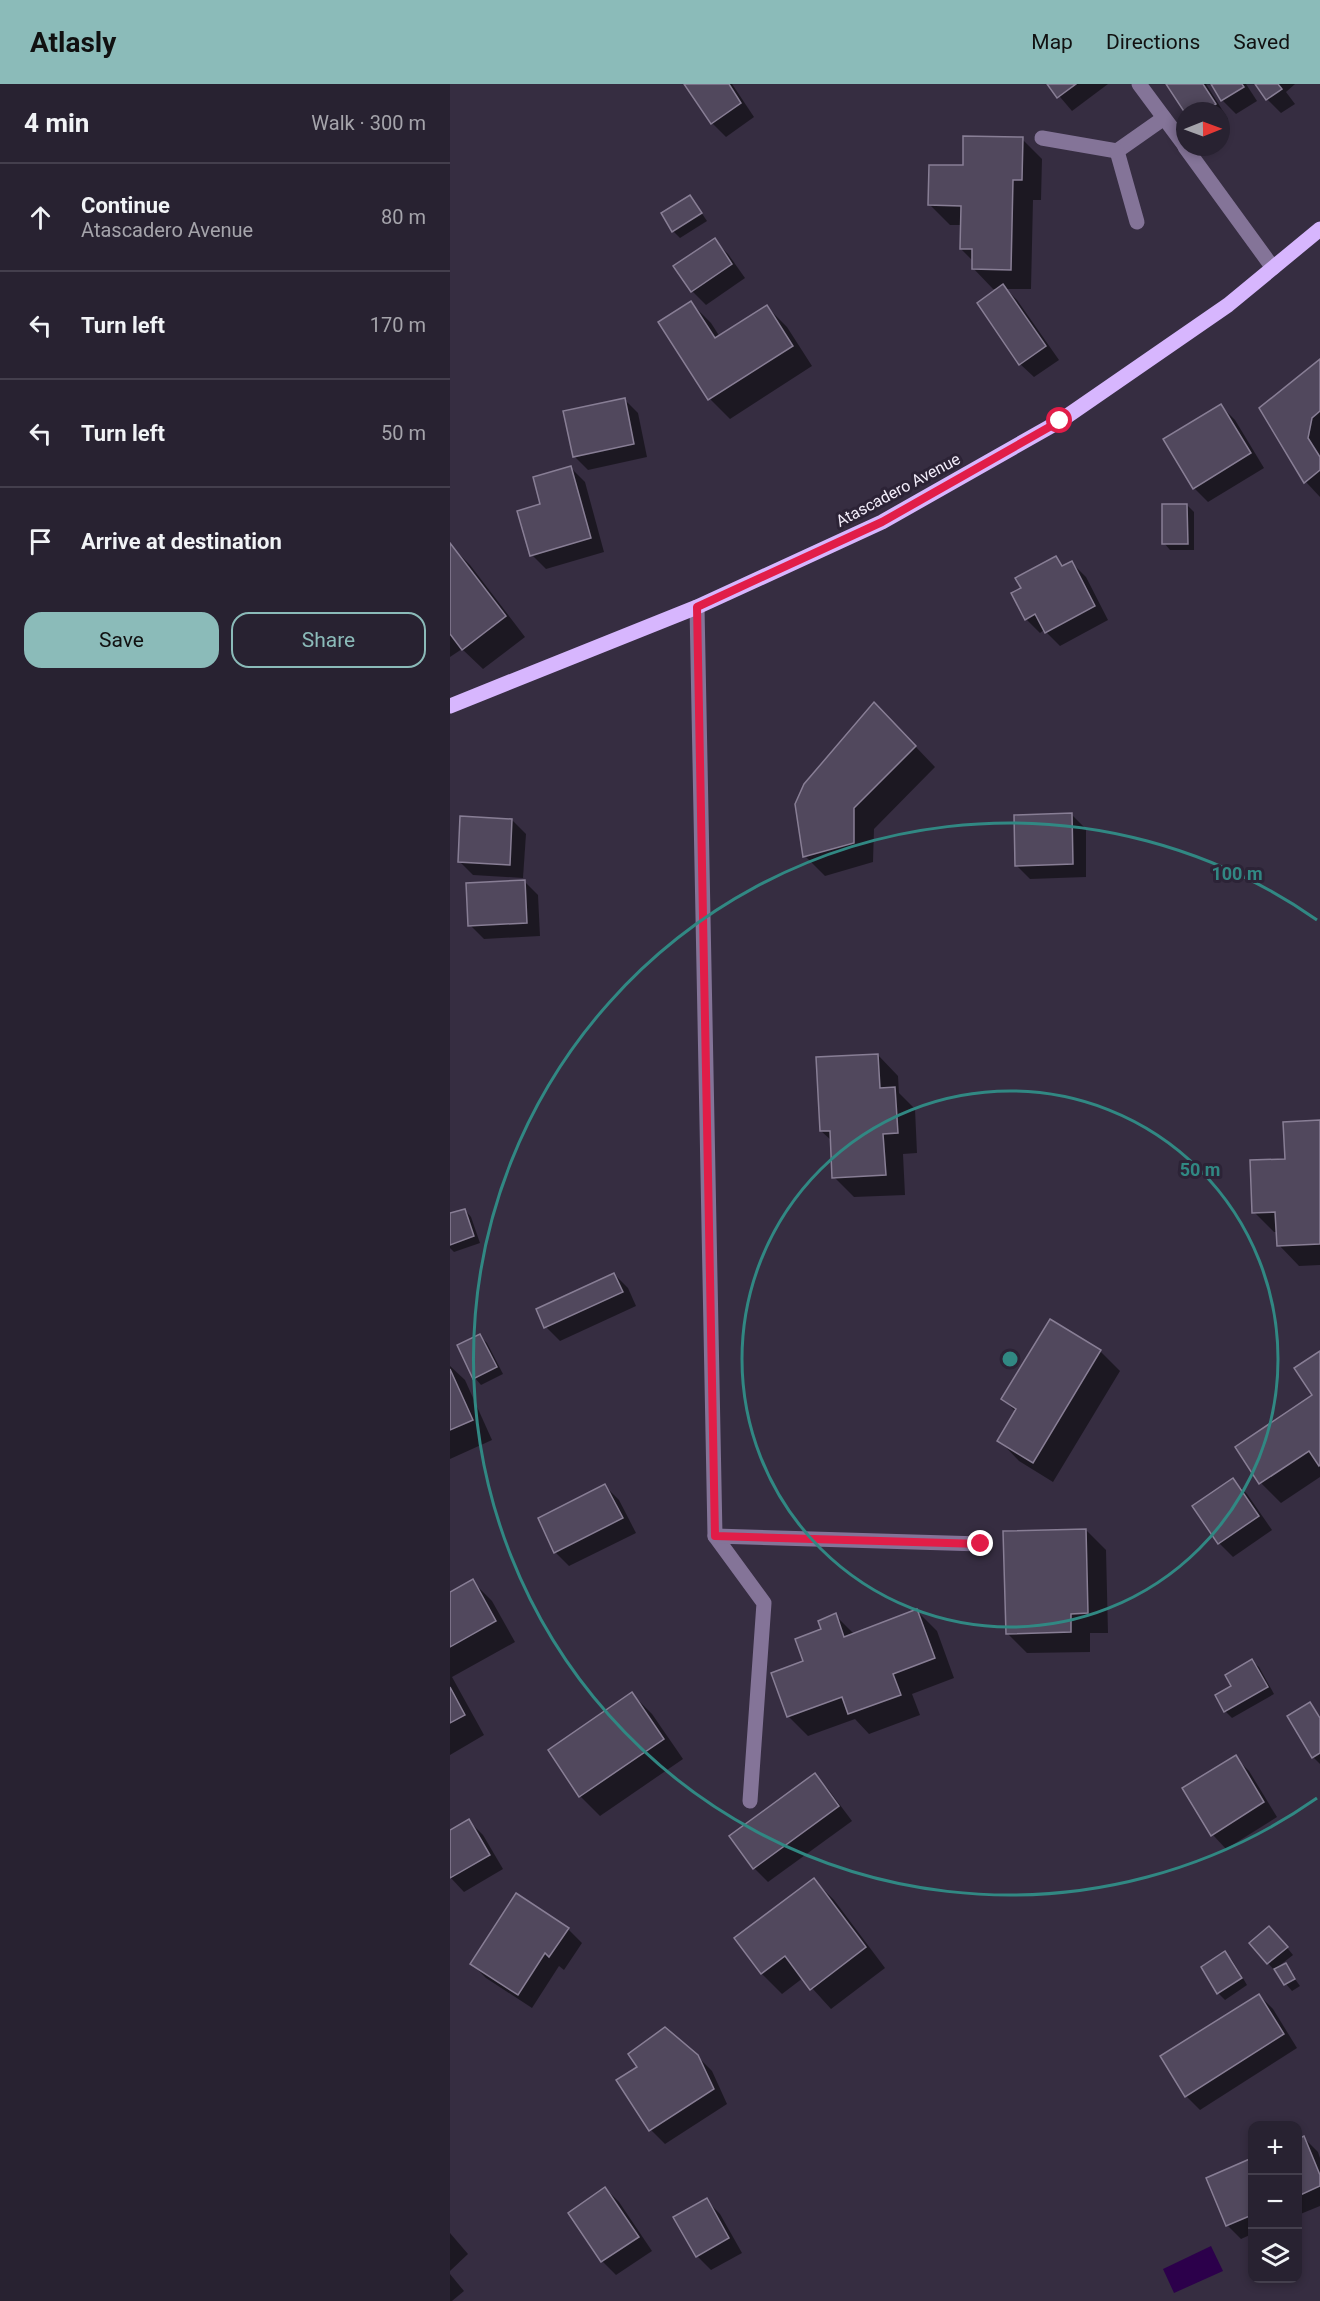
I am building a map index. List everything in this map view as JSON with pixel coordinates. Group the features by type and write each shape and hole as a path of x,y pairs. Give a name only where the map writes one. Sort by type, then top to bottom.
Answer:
{"main road":[{"name":"Atascadero Avenue","path":"450,706 697,607 882,522 1060,421 1228,305 1320,229"}],"street":[{"path":"1139,84 1176,135"},
{"path":"1042,138 1117,151 1164,118"},
{"path":"1117,151 1137,222"},
{"path":"1192,156 1273,268"},
{"path":"697,607 715,1536 764,1603 750,1801"},
{"path":"715,1536 981,1544"}],"shaded area":[{"path":"1211,2246 1223,2271 1174,2293 1163,2269"}],"building":[{"path":"684,84 729,84 741,103 711,124"},
{"path":"1047,84 1076,84 1057,98"},
{"path":"1166,84 1203,84 1215,102 1178,102"},
{"path":"1211,84 1242,84 1244,87 1221,101"},
{"path":"1255,84 1278,84 1282,89 1266,100"},
{"path":"963,136 1023,137 1022,180 1013,180 1011,270 972,269 972,249 960,249 961,206 928,205 929,165 963,165"},
{"path":"690,195 702,213 672,232 661,213"},
{"path":"715,238 732,264 691,292 673,266"},
{"path":"1003,284 1046,346 1019,365 977,303"},
{"path":"691,301 715,338 767,305 793,346 708,400 658,322"},
{"path":"1320,359 1320,411 1312,418 1308,438 1320,457 1320,470 1304,483 1259,408"},
{"path":"625,398 634,444 573,457 563,411"},
{"path":"1221,404 1251,453 1193,489 1163,439"},
{"path":"571,466 591,538 530,556 517,511 540,504 533,477"},
{"path":"1162,504 1187,504 1188,544 1162,544"},
{"path":"450,543 506,616 462,650 450,634"},
{"path":"1056,556 1062,566 1072,561 1095,606 1045,633 1035,614 1025,620 1011,593 1021,588 1015,578"},
{"path":"874,702 916,746 854,808 854,843 803,857 795,804 804,784"},
{"path":"1072,813 1073,864 1015,866 1014,815"},
{"path":"460,816 512,819 510,865 458,862"},
{"path":"525,880 527,923 468,926 466,883"},
{"path":"878,1054 880,1088 895,1087 898,1133 883,1134 886,1175 832,1178 830,1131 820,1131 816,1057"},
{"path":"1320,1120 1320,1244 1277,1246 1275,1212 1252,1213 1250,1160 1285,1159 1283,1122"},
{"path":"465,1209 474,1236 450,1245 450,1213"},
{"path":"614,1273 623,1292 544,1328 536,1309"},
{"path":"1050,1319 1101,1350 1033,1463 997,1441 1016,1409 1001,1399"},
{"path":"480,1334 497,1367 473,1379 457,1345"},
{"path":"1320,1351 1320,1465 1309,1451 1259,1484 1235,1447 1312,1395 1294,1368"},
{"path":"450,1369 473,1420 450,1430"},
{"path":"1233,1478 1259,1516 1218,1544 1192,1506"},
{"path":"605,1484 623,1518 554,1553 538,1518"},
{"path":"1086,1529 1088,1613 1071,1614 1071,1632 1006,1634 1003,1531"},
{"path":"473,1579 496,1621 450,1647 450,1592"},
{"path":"917,1609 935,1658 893,1674 901,1695 848,1714 842,1697 787,1717 771,1673 803,1661 795,1639 821,1629 818,1621 836,1613 844,1637"},
{"path":"1252,1659 1268,1687 1224,1712 1215,1695 1231,1686 1225,1675"},
{"path":"450,1687 465,1715 450,1723"},
{"path":"632,1692 664,1739 579,1797 548,1750"},
{"path":"1310,1702 1320,1718 1320,1753 1312,1758 1287,1716"},
{"path":"1236,1755 1264,1802 1211,1836 1182,1788"},
{"path":"815,1773 839,1806 753,1869 729,1836"},
{"path":"469,1819 490,1855 450,1878 450,1830"},
{"path":"814,1878 866,1947 810,1990 785,1956 761,1974 734,1938"},
{"path":"516,1893 569,1928 549,1957 545,1953 518,1995 470,1964"},
{"path":"1269,1926 1288,1947 1267,1964 1249,1943"},
{"path":"1225,1951 1242,1978 1217,1994 1201,1967"},
{"path":"1286,1963 1295,1979 1284,1985 1274,1969"},
{"path":"1259,1994 1284,2034 1185,2097 1160,2056"},
{"path":"665,2027 698,2055 714,2089 649,2131 616,2080 637,2067 628,2054"},
{"path":"1304,2136 1320,2175 1320,2186 1302,2194 1302,2175 1302,2137"},
{"path":"1248,2160 1248,2217 1226,2226 1206,2178"},
{"path":"605,2187 639,2237 601,2262 568,2213"},
{"path":"707,2198 729,2238 696,2257 673,2217"}],"route":[{"path":"981,1544 715,1536 697,607 882,522 1060,421"}]}
